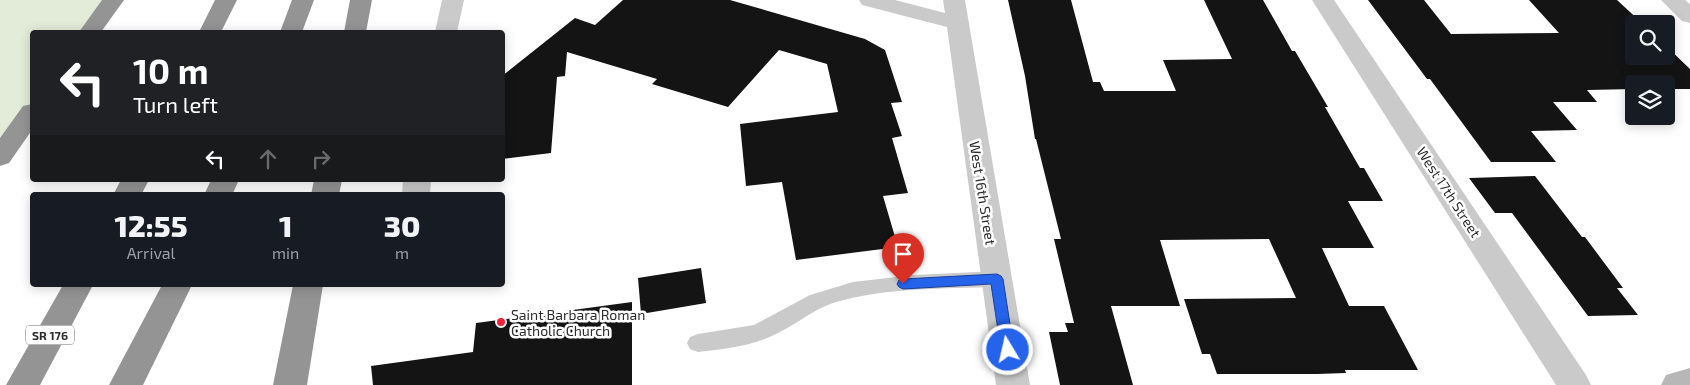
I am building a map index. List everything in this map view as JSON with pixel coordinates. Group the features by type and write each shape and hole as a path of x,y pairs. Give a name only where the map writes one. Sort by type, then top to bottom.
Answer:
{"highway":[{"path":"92,30 114,0"},
{"path":"211,30 226,0"},
{"path":"292,30 303,0"},
{"path":"355,30 361,0"},
{"path":"0,157 30,115"},
{"name":"SR 176","path":"23,385 77,287"},
{"path":"126,385 176,287"},
{"path":"290,385 308,287"}],"main road":[{"path":"1678,385 1690,382"}],"street":[{"path":"446,30 453,0"},
{"path":"870,0 956,12"},
{"name":"West 17th Street","path":"1323,0 1574,385"},
{"path":"1672,0 1690,16"},
{"name":"West 16th Street","path":"956,12 1013,385"}],"lane":[{"path":"698,343 743,337 757,333 770,328 808,305 833,295 855,290 903,284 997,279"}],"green space":[{"path":"0,0 113,0 91,30 30,30 30,115 0,157"}],"building":[{"path":"623,0 730,0 865,39 885,50 902,102 891,103 902,136 892,138 908,193 883,196 898,247 796,260 782,182 746,186 740,124 838,112 827,64 779,50 728,107 652,84 657,79 567,52 565,76 557,77 551,153 505,159 505,74 575,18 595,25"},
{"path":"1008,0 1071,0 1093,82 1100,82 1104,91 1176,91 1163,60 1232,59 1204,0 1263,0 1292,51 1295,51 1328,107 1325,107 1360,168 1364,168 1383,201 1348,201 1374,248 1322,248 1349,306 1384,306 1418,370 1345,370 1346,373 1317,374 1217,374 1210,354 1202,354 1184,299 1296,298 1269,239 1160,240 1180,306 1111,306 1133,385 1060,385 1049,332 1068,332 1065,323 1074,323 1054,239 1061,239 1035,139 1025,76"},
{"path":"1368,0 1424,0 1451,34 1559,33 1529,0 1617,0 1633,15 1625,15 1625,65 1675,65 1675,55 1690,69 1690,89 1675,89 1675,75 1625,75 1625,89 1587,90 1597,102 1553,102 1577,130 1531,131 1556,162 1491,162 1430,79 1427,79"},
{"path":"1535,176 1582,237 1585,237 1623,288 1617,288 1638,315 1588,316 1512,213 1495,213 1469,178"},
{"path":"701,268 706,303 641,314 638,278"},
{"path":"632,302 632,385 373,385 371,366 473,352 476,323"}],"place":[{"name":"Saint Barbara Roman Catholic Church","path":"501,322"}],"route":[{"path":"903,284 997,279 1008,350"}]}
